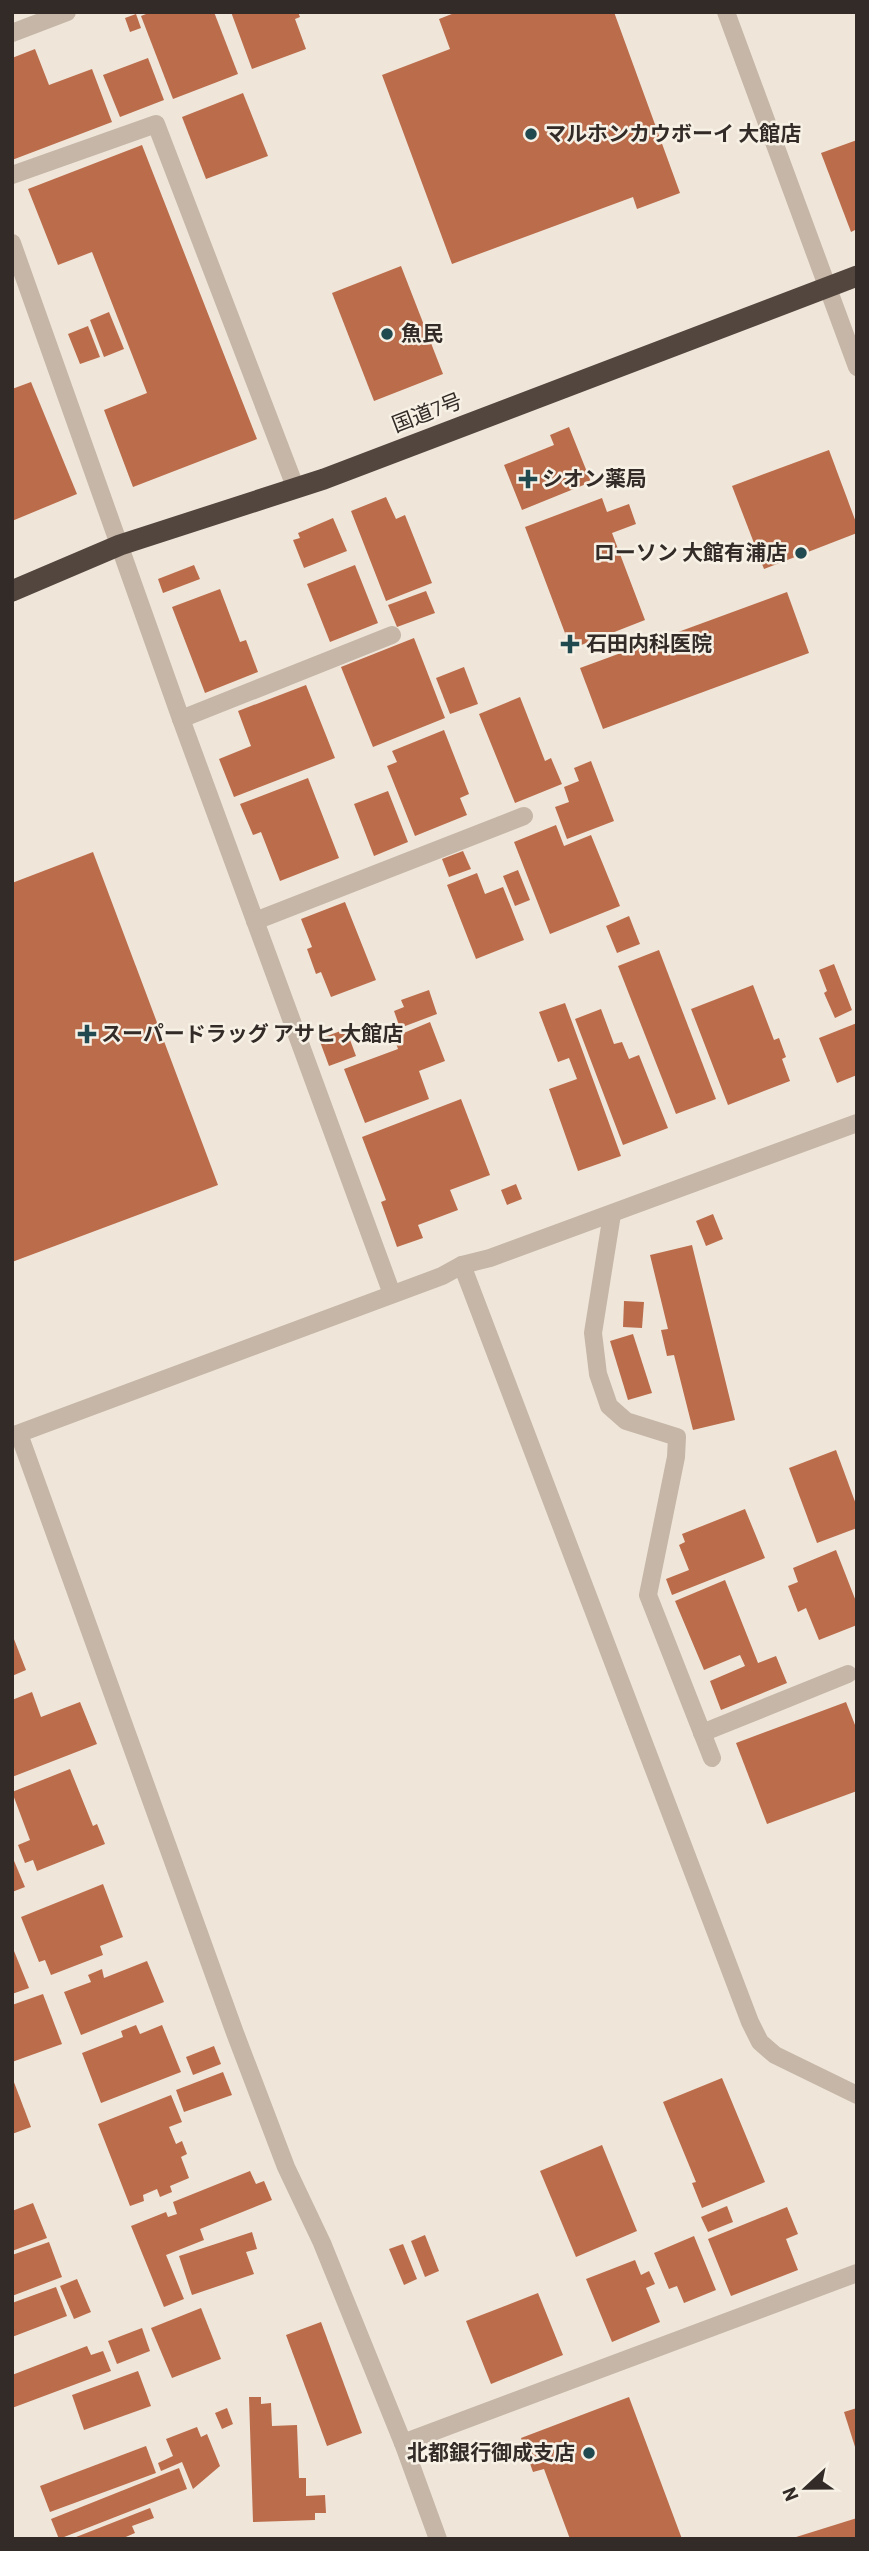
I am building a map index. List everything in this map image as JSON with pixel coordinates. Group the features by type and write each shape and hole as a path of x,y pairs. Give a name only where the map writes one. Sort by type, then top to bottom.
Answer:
{"highway":[{"name":"国道7号","path":"12,591 120,545 296,489 857,276"}],"street":[{"path":"12,33 67,12"},
{"path":"726,12 857,367"},
{"path":"12,175 156,124 296,489"},
{"path":"12,243 181,719 392,1294"},
{"path":"181,719 392,635"},
{"path":"255,921 524,816"},
{"path":"438,2539 403,2443 322,2243 286,2167 16,1435 442,1276 462,1265 490,1258 857,1123"},
{"path":"612,1214 593,1333 598,1374 609,1406 626,1421 677,1437 676,1457 648,1595 712,1758"},
{"path":"462,1265 750,2022 760,2042 775,2055 857,2095"},
{"path":"702,1733 848,1674"},
{"path":"403,2443 857,2273"}],"building":[{"path":"151,12 214,12 238,74 173,99 141,16"},
{"path":"231,12 298,12 300,17 295,19 306,49 252,69"},
{"name":"マルホンカウボーイ 大館店","path":"457,12 614,12 680,193 637,209 633,197 452,264 382,75 450,49 439,19"},
{"path":"136,14 141,28 130,32 125,18"},
{"path":"35,49 49,85 92,69 112,122 12,160 12,58"},
{"path":"148,58 164,100 120,117 103,75"},
{"path":"243,93 268,156 206,179 182,117"},
{"path":"857,140 857,229 851,232 821,153"},
{"path":"142,145 257,439 133,487 104,410 147,393 92,252 58,265 28,189"},
{"name":"魚民","path":"401,266 443,374 374,401 332,293"},
{"path":"109,312 124,349 104,357 90,320"},
{"path":"88,326 100,357 80,364 68,334"},
{"path":"31,382 77,494 12,521 12,389"},
{"path":"569,427 591,482 522,510 504,465 554,445 550,435"},
{"path":"829,450 857,525 857,533 764,569 732,486"},
{"path":"386,497 396,519 405,515 432,583 386,601 351,511"},
{"path":"602,498 607,512 629,504 636,524 612,533 645,620 571,649 525,527"},
{"path":"333,518 347,551 304,568 293,540 300,538 298,533"},
{"path":"194,565 200,579 163,593 158,579"},
{"path":"355,565 378,623 330,642 307,584"},
{"path":"220,589 240,642 246,640 258,672 205,693 172,607"},
{"path":"426,591 435,613 397,627 388,605"},
{"path":"787,592 809,653 603,729 580,668"},
{"path":"414,638 445,718 373,747 341,667"},
{"path":"464,667 478,704 450,714 436,678"},
{"path":"306,685 335,758 234,797 219,759 251,746 238,711"},
{"path":"520,697 545,761 551,758 562,784 515,803 479,714"},
{"path":"444,730 469,794 460,798 467,815 415,836 387,766 397,762 392,751"},
{"path":"591,761 614,821 567,839 555,807 569,802 564,787 579,781 574,768"},
{"path":"308,778 339,858 280,881 261,832 253,835 240,804"},
{"path":"388,791 408,842 374,856 354,804"},
{"path":"556,825 564,846 591,835 620,906 550,934 514,842"},
{"path":"463,851 471,869 449,877 442,859"},
{"name":"スーパードラッグ アサヒ 大館店","path":"93,852 218,1185 12,1262 12,883"},
{"path":"518,870 530,900 515,906 503,876"},
{"path":"477,873 485,894 503,887 524,940 476,959 447,885"},
{"path":"345,902 376,980 331,997 321,972 316,974 307,949 312,947 301,919"},
{"path":"629,916 640,944 617,953 606,926"},
{"path":"659,950 716,1099 676,1114 618,966"},
{"path":"834,964 852,1010 835,1018 824,993 827,991 819,970"},
{"path":"753,985 774,1040 779,1038 786,1057 782,1059 790,1081 728,1105 691,1009"},
{"path":"429,990 437,1014 400,1028 394,1011 404,1007 401,1000"},
{"path":"565,1003 621,1156 578,1171 549,1089 577,1079 569,1058 558,1062 539,1012"},
{"path":"601,1009 614,1044 622,1042 629,1059 639,1055 668,1128 623,1145 575,1019"},
{"path":"430,1022 445,1061 419,1071 429,1099 365,1123 344,1069 398,1049 394,1037"},
{"path":"857,1023 857,1075 837,1083 819,1038"},
{"path":"346,1029 356,1056 329,1066 319,1039"},
{"path":"461,1099 490,1175 450,1190 458,1210 418,1225 423,1238 397,1247 381,1202 386,1200 362,1137"},
{"path":"516,1184 522,1199 507,1205 501,1190"},
{"path":"713,1214 723,1239 706,1246 696,1221"},
{"path":"692,1245 735,1420 693,1430 674,1355 667,1356 661,1330 668,1329 650,1255"},
{"path":"624,1301 644,1302 642,1328 623,1327"},
{"path":"633,1334 652,1393 628,1400 610,1341"},
{"path":"836,1450 857,1507 857,1528 817,1543 789,1468"},
{"path":"745,1509 765,1558 672,1595 666,1579 689,1570 679,1545 685,1542 682,1534"},
{"path":"836,1550 857,1604 857,1625 819,1640 806,1608 798,1612 788,1586 798,1582 793,1568"},
{"path":"725,1580 758,1663 776,1656 787,1683 721,1710 710,1681 745,1666 740,1655 704,1670 675,1601"},
{"path":"12,1634 26,1670 12,1676"},
{"path":"32,1692 41,1717 80,1702 97,1744 12,1777 12,1700"},
{"path":"846,1702 857,1730 857,1791 767,1824 736,1743"},
{"path":"70,1769 93,1826 97,1824 105,1844 37,1871 33,1860 25,1863 18,1845 30,1840 12,1792"},
{"path":"12,1856 25,1887 12,1892"},
{"path":"103,1884 123,1937 100,1946 103,1955 51,1975 45,1960 39,1962 21,1917"},
{"path":"12,1946 29,1988 12,1994"},
{"path":"147,1961 164,2002 81,2035 64,1992 91,1982 88,1975 102,1969 104,1978"},
{"path":"43,1994 62,2044 12,2062 12,2005"},
{"path":"136,2025 140,2034 162,2025 181,2072 101,2103 82,2053 123,2037 121,2031"},
{"path":"214,2046 221,2064 193,2075 186,2057"},
{"path":"223,2072 232,2095 184,2112 176,2090"},
{"path":"12,2077 31,2127 12,2134"},
{"path":"722,2078 765,2182 702,2208 692,2183 696,2182 663,2102"},
{"path":"171,2095 182,2122 169,2127 176,2144 182,2141 187,2154 181,2157 189,2178 170,2186 172,2192 160,2197 157,2189 143,2195 144,2201 130,2206 98,2124"},
{"path":"602,2145 637,2231 576,2257 540,2171"},
{"path":"250,2171 256,2184 264,2181 272,2200 200,2229 204,2240 166,2255 184,2299 164,2307 131,2226 166,2212 168,2217 177,2214 173,2202"},
{"path":"33,2203 47,2238 12,2251 12,2211"},
{"path":"727,2206 733,2222 708,2232 701,2217"},
{"path":"787,2207 798,2234 786,2239 798,2270 731,2296 708,2239"},
{"path":"252,2232 257,2249 246,2252 254,2274 192,2295 179,2256"},
{"path":"425,2235 439,2271 425,2277 411,2241"},
{"path":"694,2236 716,2290 684,2303 677,2286 669,2289 654,2253"},
{"path":"49,2242 62,2277 12,2296 12,2255"},
{"path":"403,2244 417,2279 404,2285 389,2249"},
{"path":"635,2260 641,2275 649,2271 655,2284 646,2288 660,2322 612,2342 586,2279"},
{"path":"77,2279 91,2312 74,2319 60,2286"},
{"path":"56,2287 67,2316 12,2337 12,2303"},
{"path":"538,2293 563,2355 491,2384 466,2321"},
{"path":"201,2308 221,2359 172,2378 151,2328"},
{"path":"321,2322 362,2433 327,2446 286,2335"},
{"path":"142,2328 150,2351 117,2364 108,2341"},
{"path":"87,2346 91,2355 103,2351 111,2371 12,2408 12,2375"},
{"path":"138,2371 151,2406 84,2430 72,2395"},
{"path":"249,2397 261,2397 261,2404 271,2403 272,2426 297,2425 299,2478 306,2478 306,2496 325,2495 326,2513 315,2513 315,2520 253,2522"},
{"name":"北都銀行御成支店","path":"629,2397 682,2539 570,2539 544,2469 533,2472 521,2438"},
{"path":"227,2408 233,2424 222,2429 215,2413"},
{"path":"857,2408 857,2450 856,2450 844,2412"},
{"path":"197,2427 201,2437 207,2434 220,2466 193,2489 182,2462 161,2471 158,2463 173,2456 166,2439"},
{"path":"146,2446 156,2473 50,2512 40,2486"},
{"path":"179,2468 187,2489 59,2539 51,2519"},
{"path":"150,2508 154,2518 132,2526 135,2533 121,2539 71,2539"},
{"path":"857,2518 857,2539 793,2539 793,2538"}],"place":[{"name":"マルホンカウボーイ 大館店","path":"531,134"},
{"name":"魚民","path":"387,334"},
{"name":"シオン薬局","path":"528,479"},
{"name":"ローソン 大館有浦店","path":"801,553"},
{"name":"石田内科医院","path":"570,644"},
{"name":"スーパードラッグ アサヒ 大館店","path":"87,1034"},
{"name":"北都銀行御成支店","path":"589,2453"}]}
